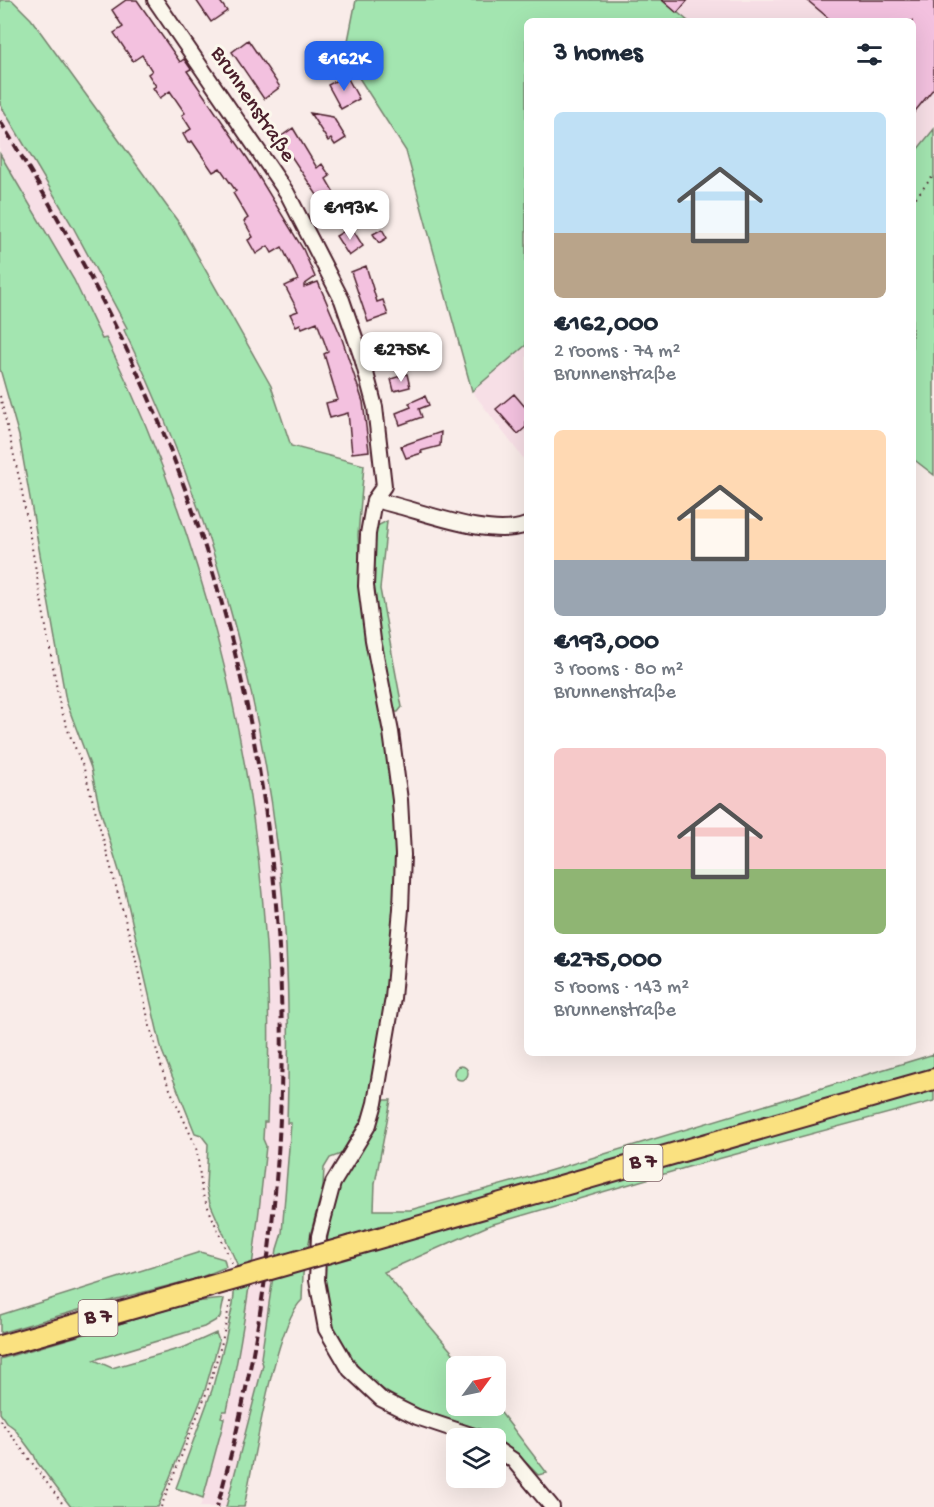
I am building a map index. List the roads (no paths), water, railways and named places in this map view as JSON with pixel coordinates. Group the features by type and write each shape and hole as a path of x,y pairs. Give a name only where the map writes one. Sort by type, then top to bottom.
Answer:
{"highway":[{"name":"B 7","path":"0,1347 934,1079"}],"street":[{"name":"Brunnenstraße","path":"155,0 287,193 342,300 362,358 375,407 384,486 374,500"},
{"path":"450,1428 417,1417 381,1399 350,1370 326,1329 317,1280 319,1236 333,1183 369,1124 375,1103 387,1040 399,954 403,855 400,800 366,586 368,534 374,500 494,529 511,530 524,526"},
{"path":"506,1455 513,1460 552,1507"}],"railway":[{"path":"0,121 98,291 160,424 178,470 220,596 251,725 271,855 281,986 280,1117 269,1248 248,1378 217,1507"}]}
